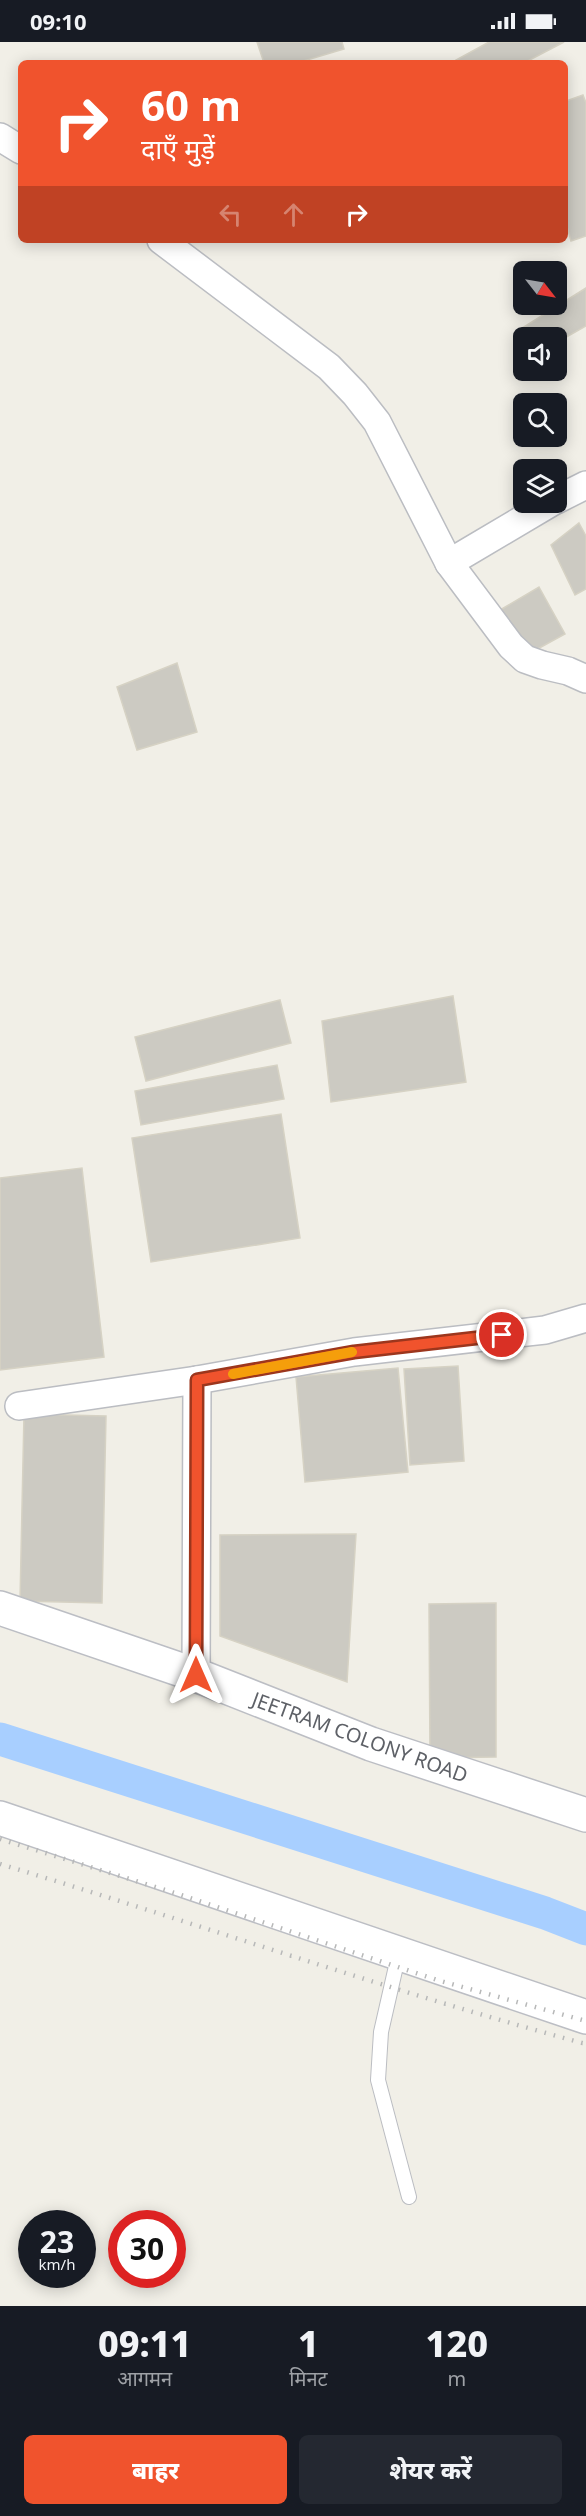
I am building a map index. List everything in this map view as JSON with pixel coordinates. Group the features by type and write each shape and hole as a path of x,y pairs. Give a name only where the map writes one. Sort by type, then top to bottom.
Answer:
{"street":[{"path":"0,137 18,148"},
{"path":"165,243 329,367 355,394 377,422 449,563 511,646 525,659 567,670 586,678"},
{"path":"567,495 586,486"},
{"path":"449,563 533,513"},
{"path":"19,1406 197,1380 354,1352 545,1330 586,1318"},
{"path":"196,1675 197,1380"},
{"name":"JEETRAM COLONY ROAD","path":"0,1608 196,1675 371,1744 586,1815"},
{"path":"0,1818 586,2017"}],"lane":[{"path":"399,1953 381,2032 378,2080 409,2197"}],"building":[{"path":"257,42 342,42 344,49 307,60 263,60"},
{"path":"489,42 564,42 530,60 456,60"},
{"path":"583,95 586,103 586,236 571,241 568,230 568,100"},
{"path":"586,288 586,326 567,337 567,327 524,327 543,315 567,315 567,300"},
{"path":"579,523 586,536 586,589 575,595 551,545"},
{"path":"539,587 565,634 532,652 495,613"},
{"path":"177,663 197,732 137,750 117,687"},
{"path":"453,996 466,1082 331,1102 322,1021"},
{"path":"280,1000 291,1043 146,1081 135,1037"},
{"path":"277,1065 284,1099 141,1125 135,1091"},
{"path":"281,1114 300,1238 151,1262 132,1138"},
{"path":"82,1168 104,1357 0,1370 0,1178"},
{"path":"458,1366 464,1461 410,1465 404,1369"},
{"path":"398,1368 408,1472 305,1482 296,1377"},
{"path":"24,1414 106,1416 102,1603 20,1601"},
{"path":"356,1534 347,1682 220,1636 220,1535"},
{"path":"496,1603 496,1757 430,1758 429,1604"}],"waterway":[{"path":"0,1739 545,1913 586,1929"}],"railway":[{"path":"0,1839 178,1894 437,1980 586,2021"},
{"path":"0,1864 439,2002 586,2044"}],"slow traffic":[{"path":"233,1374 352,1352"}],"route":[{"path":"196,1675 197,1380 354,1352 502,1335"}]}
